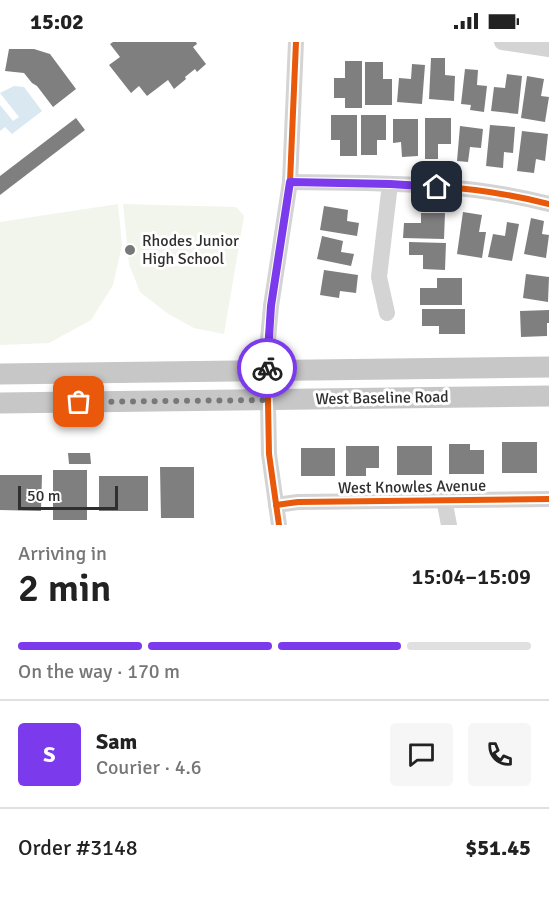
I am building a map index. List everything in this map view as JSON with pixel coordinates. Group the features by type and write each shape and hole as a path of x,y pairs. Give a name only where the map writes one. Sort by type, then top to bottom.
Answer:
{"main road":[{"name":"West Baseline Road","path":"0,374 549,367"},
{"name":"West Baseline Road","path":"0,403 549,396"}],"street":[{"path":"279,525 270,466 267,351 271,306 290,182 296,42"},
{"path":"502,42 549,49"},
{"path":"290,182 461,188 549,204"},
{"path":"387,313 379,277 390,184"},
{"path":"444,499 449,525"},
{"name":"West Knowles Avenue","path":"276,505 298,502 549,499"}],"shaded area":[{"path":"14,86 24,87 42,111 12,134 5,127 0,131 0,105 13,121 19,117 0,93"},
{"path":"118,204 122,245 113,285 91,320 49,343 0,345 0,222"},
{"path":"123,204 236,207 244,216 224,334 194,328 167,313 140,292 129,264"}],"building":[{"path":"113,42 196,42 197,44 193,47 206,64 197,72 195,69 174,89 168,80 147,96 139,86 131,93 109,65 120,57 110,44"},
{"path":"9,49 34,49 50,54 76,89 53,107 24,73 5,71"},
{"path":"431,58 445,58 445,75 455,76 454,101 429,99"},
{"path":"345,61 362,61 362,108 345,108 345,98 334,98 334,78 345,78"},
{"path":"365,62 383,62 383,79 392,79 392,105 365,105"},
{"path":"412,64 425,65 422,104 397,102 399,78 411,79"},
{"path":"465,69 478,70 477,85 487,86 484,112 470,110 471,105 461,104"},
{"path":"507,74 522,76 518,114 491,111 494,87 505,88"},
{"path":"527,76 544,79 541,96 549,97 545,122 521,118"},
{"path":"331,115 357,115 357,156 340,156 340,140 331,140"},
{"path":"361,115 386,115 386,140 377,140 377,155 361,155"},
{"path":"76,118 85,130 0,195 0,176"},
{"path":"425,118 451,118 451,144 438,144 438,159 425,159"},
{"path":"393,119 418,119 418,156 402,157 401,142 393,143"},
{"path":"490,125 515,127 513,153 504,152 503,168 486,166"},
{"path":"460,126 483,129 481,148 470,147 468,162 457,161"},
{"path":"522,131 548,134 545,161 536,159 534,173 517,171"},
{"path":"324,206 348,210 347,221 359,223 357,236 320,230"},
{"path":"463,212 482,215 479,232 486,232 482,258 457,254"},
{"path":"421,213 445,213 444,239 403,238 404,223 421,223"},
{"path":"531,218 544,221 542,234 549,235 546,258 524,254"},
{"path":"507,222 519,224 512,261 488,257 493,234 505,236"},
{"path":"322,236 343,241 341,252 354,254 351,266 317,259"},
{"path":"409,242 446,243 445,270 423,269 423,255 409,255"},
{"path":"324,270 358,275 356,293 340,291 339,298 320,295"},
{"path":"526,274 549,277 548,302 523,298"},
{"path":"437,278 462,278 462,305 420,305 420,288 437,288"},
{"path":"422,309 465,309 465,334 439,334 439,326 422,326"},
{"path":"549,310 547,336 521,337 520,311"},
{"path":"502,442 537,442 537,473 502,473"},
{"path":"449,444 470,444 470,450 484,450 484,474 449,474"},
{"path":"346,446 379,446 379,468 366,468 366,476 346,476"},
{"path":"397,446 432,446 432,475 397,475"},
{"path":"301,448 335,448 335,476 301,476"},
{"path":"68,453 90,453 91,464 69,464"},
{"path":"160,467 194,467 194,518 161,518"},
{"path":"53,470 87,470 87,520 53,520"},
{"path":"0,475 42,475 41,511 0,510"},
{"path":"99,476 148,476 148,511 99,511"}],"cycle path":[{"path":"279,525 269,454 267,351 271,306 290,182 296,42"},
{"path":"290,182 420,185 485,191 549,204"},
{"path":"276,505 298,502 549,499"}],"way so far":[{"path":"79,402 267,400 267,368"}],"place":[{"name":"Rhodes Junior High School","path":"130,250"}],"route":[{"path":"267,368 271,306 290,182 437,187"}]}
